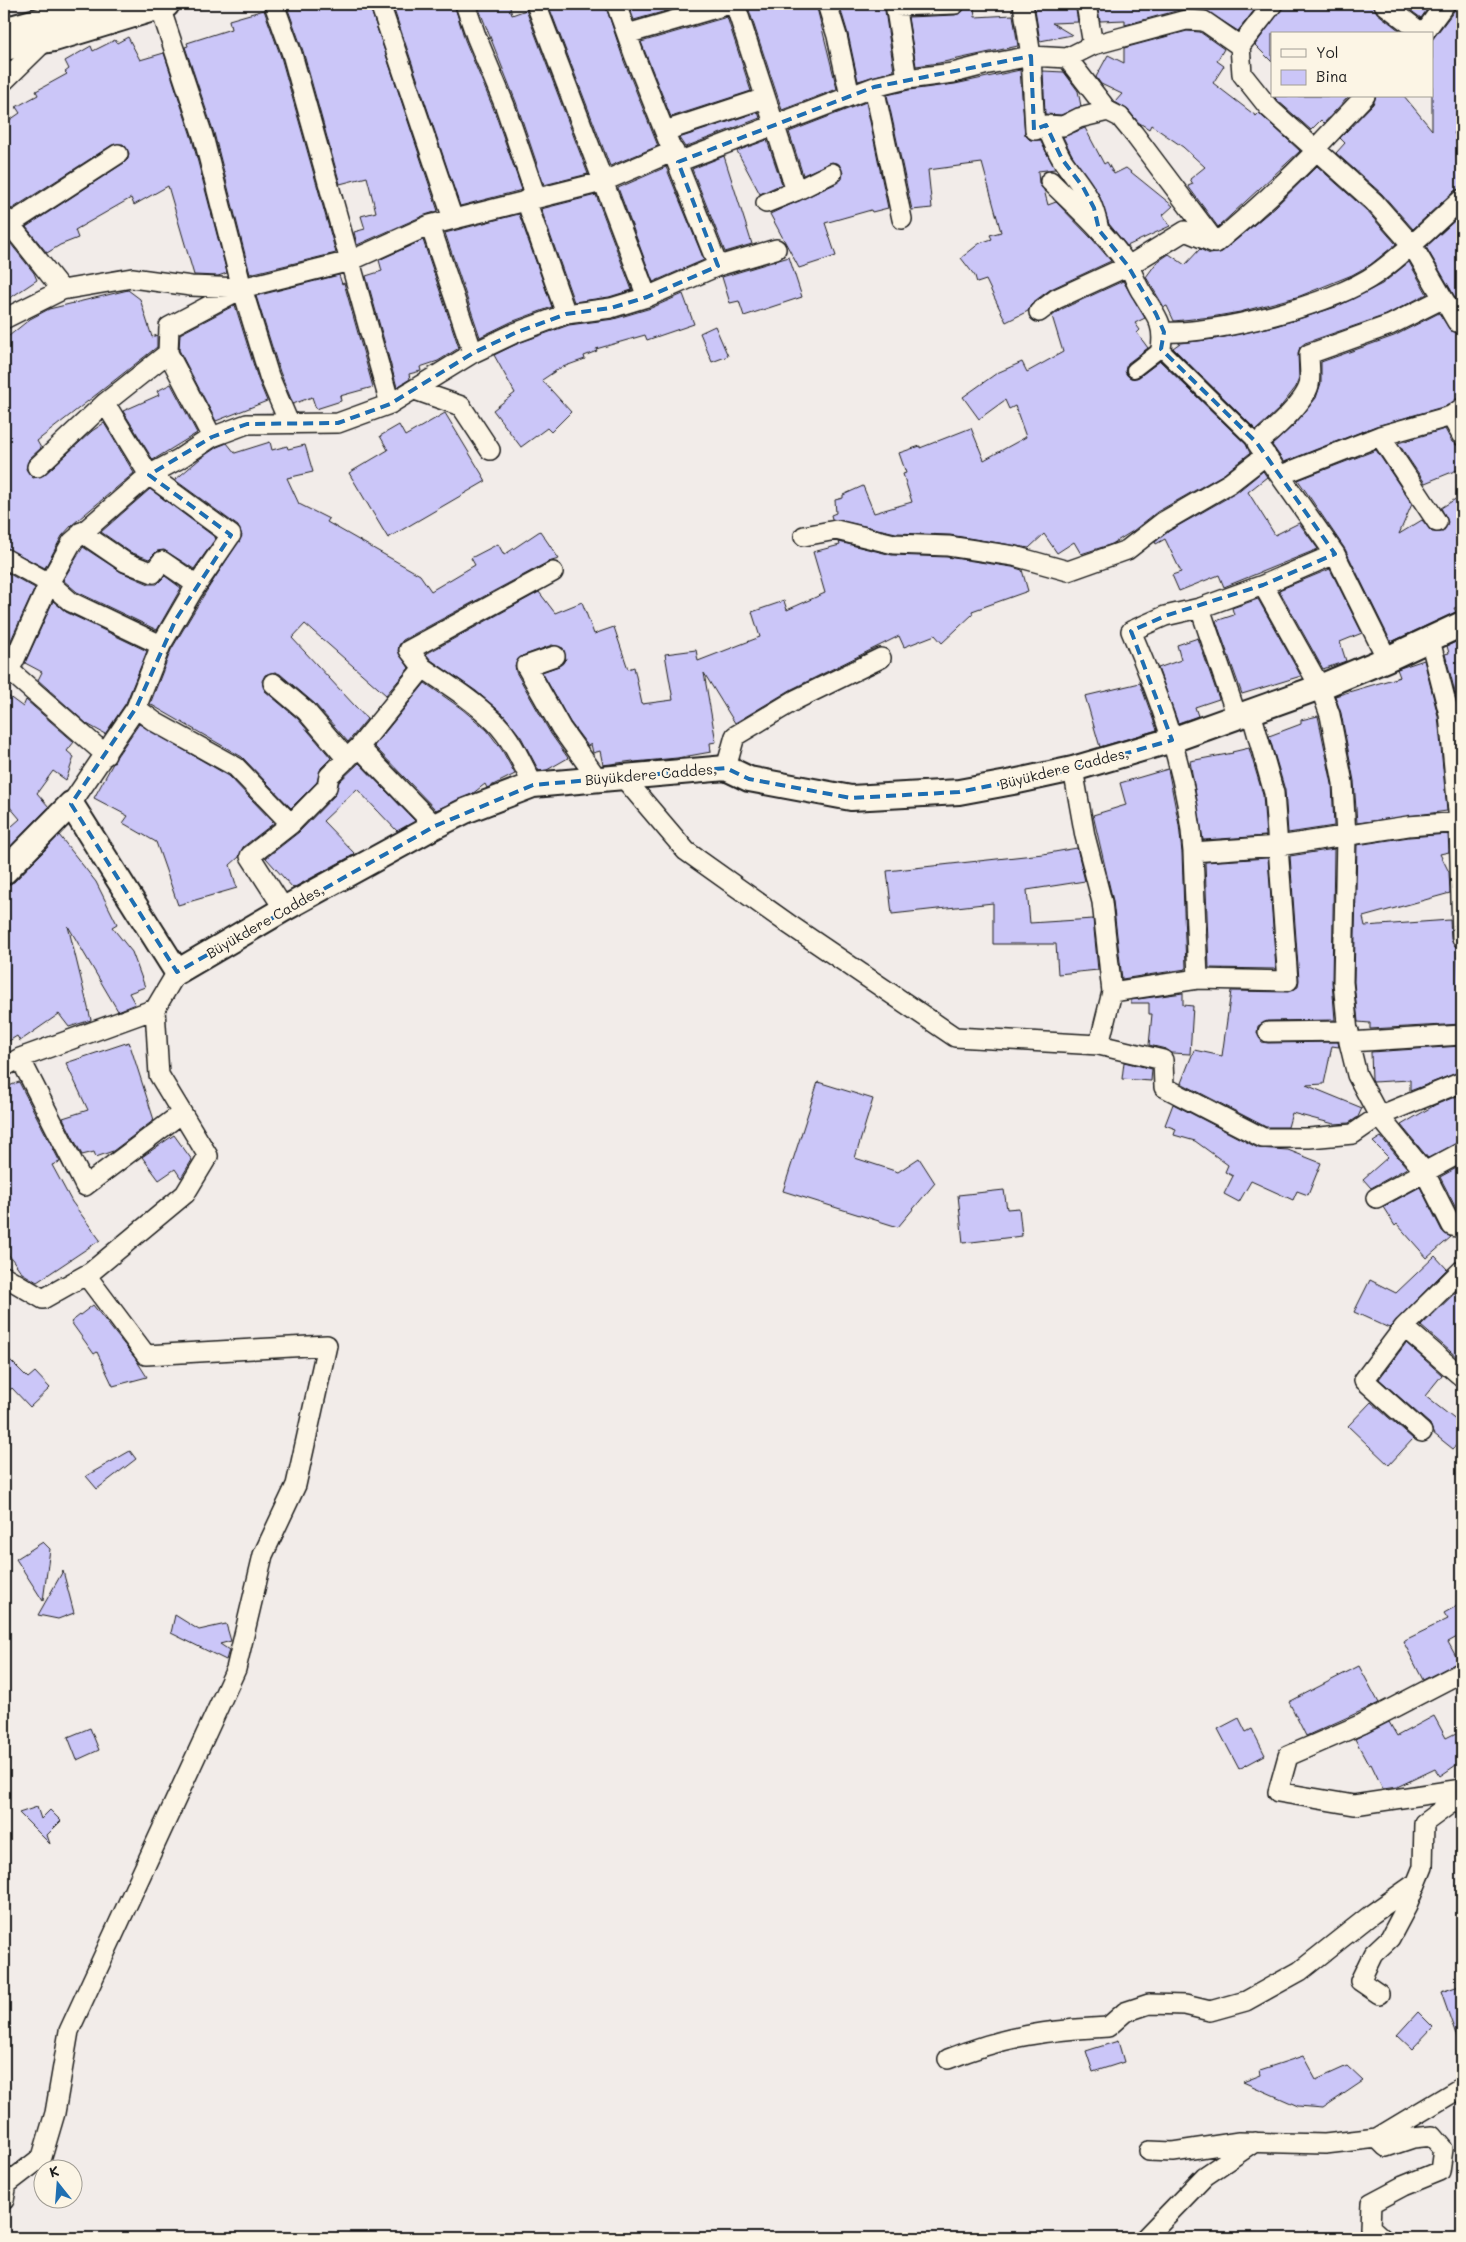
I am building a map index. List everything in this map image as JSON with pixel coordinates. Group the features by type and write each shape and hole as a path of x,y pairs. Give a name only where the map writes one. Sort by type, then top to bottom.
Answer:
{"main road":[{"path":"4,47 101,4"},
{"path":"4,31 46,30 163,5"}],"street":[{"path":"274,4 292,54 390,404"},
{"path":"380,4 453,219"},
{"path":"465,4 505,106 566,314"},
{"path":"536,4 647,297"},
{"path":"616,4 718,266"},
{"path":"627,34 730,4"},
{"path":"735,4 796,191"},
{"path":"827,4 837,36 850,96"},
{"path":"907,79 895,5 954,4"},
{"path":"1023,4 1031,56 1034,130 1046,125 1063,126 1079,118 1108,111"},
{"path":"1086,4 1093,45"},
{"path":"1174,24 1186,4"},
{"path":"1273,4 1240,46 1242,74 1269,108 1374,202 1412,245 1442,299 1460,321"},
{"path":"1384,4 1420,32"},
{"path":"1424,32 1445,4"},
{"path":"163,5 202,136 242,288 269,376 289,423"},
{"path":"212,437 168,352 169,327 242,288 350,261 430,225 602,182 774,126 874,87 907,79 953,73 984,64 1031,56 1067,58 1093,45 1186,20 1204,21 1240,46"},
{"path":"4,81 46,30"},
{"path":"1067,58 1108,111 1120,118 1134,134 1216,244"},
{"path":"874,87 902,219"},
{"path":"665,131 765,98"},
{"path":"1216,244 1282,186 1363,98"},
{"path":"1046,125 1062,159 1083,187 1094,208 1099,230"},
{"path":"62,290 40,260 5,223 118,154"},
{"path":"766,203 832,173"},
{"path":"1050,181 1099,230 1128,266 1140,292 1156,314 1163,340 1262,449 1282,475 1336,554 1387,659"},
{"path":"1134,370 1163,340 1180,333 1271,316 1331,297 1375,275 1412,245 1462,199"},
{"path":"430,225 473,353"},
{"path":"1039,312 1056,300 1128,266 1185,231 1216,244"},
{"path":"106,755 8,666 49,583 72,542 150,475 179,459 212,437 247,424 338,423 390,404 416,390 473,353 515,333 566,314 611,308 647,297 718,266 776,249"},
{"path":"4,319 62,290 132,278 191,286 242,288"},
{"path":"804,536 836,530 894,544 948,546 1014,556 1068,570 1127,550 1163,522 1230,483 1262,449 1272,432 1293,409 1309,386 1309,354 1390,325 1442,299"},
{"path":"37,467 105,403 168,352"},
{"path":"416,390 461,406 490,450"},
{"path":"4,872 71,804 106,755 136,708 161,645 197,585 231,535 150,475 105,403"},
{"path":"1282,475 1380,436 1456,412 1462,436"},
{"path":"1380,436 1437,522"},
{"path":"82,532 125,562 153,573 162,561 197,585"},
{"path":"1198,979 1193,852 1187,798 1172,740 1131,631 1165,616 1200,608 1263,585 1336,554"},
{"path":"4,558 49,583 71,602 161,645"},
{"path":"533,785 516,749 495,722 423,668 409,650 553,572"},
{"path":"1263,585 1320,687 1330,715 1343,783 1346,836 1343,982 1349,1036 1356,1075 1379,1116 1424,1171 1457,1227"},
{"path":"1112,992 1198,979 1288,981 1280,846 1274,792 1200,608"},
{"name":"Büyükdere Caddes,","path":"177,972 284,909 434,826 465,811 533,785 726,768 749,780 851,798 959,792 1073,769 1172,740 1320,687 1430,640 1462,624"},
{"path":"1430,640 1449,714 1461,822 1462,938"},
{"path":"555,656 526,666 561,728 597,778"},
{"path":"726,768 735,736 797,699 881,658"},
{"path":"284,909 250,856 291,824 327,787 329,776 353,753 423,668"},
{"path":"273,683 434,826"},
{"path":"136,708 155,722 236,767 291,824"},
{"path":"1073,769 1085,836 1102,902 1112,992 1099,1045"},
{"path":"624,777 686,851 955,1038 1099,1045 1163,1060 1164,1087 1263,1138 1309,1138 1353,1134 1379,1116 1462,1082"},
{"path":"4,1276 43,1299 86,1275 185,1194 208,1156 159,1075 155,1009 177,972 71,804"},
{"path":"1193,852 1280,846 1408,826 1461,822"},
{"path":"155,1009 12,1062 85,1186 182,1113"},
{"path":"1268,1032 1349,1036 1462,1035"},
{"path":"1376,1198 1462,1152"},
{"path":"1422,1432 1364,1380 1404,1327 1462,1270"},
{"path":"4,2200 7,2184 42,2157 55,2113 69,2031 236,1670 263,1555 296,1485 327,1345 146,1355 86,1275"},
{"path":"1404,1327 1461,1373"},
{"path":"1462,1672 1362,1724 1288,1756 1278,1792 1354,1805 1462,1789"},
{"path":"1379,1994 1360,1981 1373,1954 1390,1938 1407,1906 1423,1867 1424,1824 1462,1794"},
{"path":"948,2059 982,2045 1012,2037 1058,2029 1108,2027 1125,2012 1149,2004 1185,2005 1210,2011 1246,2001 1300,1971 1372,1914 1416,1883"},
{"path":"1149,2151 1173,2152 1239,2142 1325,2144 1377,2138 1462,2087"},
{"path":"1377,2138 1386,2147 1413,2138 1432,2136 1443,2149 1440,2171 1403,2186 1372,2203 1370,2227 1382,2238"},
{"path":"1145,2238 1205,2176 1255,2142"}],"highlighted area":[{"path":"1031,56 1034,130 1046,125 1062,159 1083,187 1094,208 1099,230 1128,266 1156,314 1164,332 1161,349 1257,443 1335,554 1263,585 1165,616 1131,631 1172,740 1073,769 959,792 851,798 749,779 726,768 533,785 435,826 177,972 71,804 136,708 176,619 231,535 149,475 212,437 247,424 338,423 390,404 473,353 515,333 566,314 611,308 647,297 718,266 678,162 874,87"}],"building":[{"path":"286,4 369,4 438,211 357,245 354,232 365,229 361,216 376,212 367,177 340,184 303,51"},
{"path":"392,4 421,4 423,9 441,4 454,4 465,40 494,110 522,190 460,206"},
{"path":"477,4 509,4 512,15 526,10 588,174 544,185 516,102"},
{"path":"548,4 605,4 624,61 658,146 610,166"},
{"path":"628,4 691,4 634,20"},
{"path":"747,4 816,4 837,89 782,110"},
{"path":"839,4 884,4 894,71 858,81 848,34"},
{"path":"1034,4 1075,4 1078,22 1052,23 1072,35 1040,41"},
{"path":"1097,4 1259,4 1238,31 1205,10 1183,9 1125,25 1125,20 1100,21"},
{"path":"1285,4 1373,4 1377,13 1401,32 1271,32 1271,61 1255,45"},
{"path":"1402,4 1431,4 1421,18"},
{"path":"1456,4 1462,4 1462,126 1454,133 1462,143 1462,188 1454,191 1413,229 1382,194 1336,153 1345,143 1340,138 1373,104 1375,98 1406,98 1432,130 1434,37 1454,11"},
{"path":"974,6 975,17 1013,15 1018,46 916,66 908,17 955,15 961,13 966,7"},
{"path":"264,10 281,57 336,253 250,274 214,133 185,47 188,46 187,43 231,29 229,20"},
{"path":"727,17 751,91 671,117 641,42"},
{"path":"1187,31 1200,32 1224,49 1217,61 1224,66 1213,83 1256,116 1259,113 1300,151 1218,227 1188,186 1193,184 1190,179 1205,167 1183,147 1151,125 1149,129 1138,122 1128,110 1115,102 1122,94 1101,84 1096,77 1108,55 1124,63 1124,48"},
{"path":"128,37 140,60 164,53 192,139 227,273 218,276 194,275 168,186 134,205 131,198 75,230 78,238 60,245 47,253 26,227 124,163 128,159 129,153 123,144 112,145 12,209 4,206 4,124 20,113 16,107 38,95 36,91 67,74 65,72 69,69 65,61 91,46 93,51 115,40 117,43"},
{"path":"1020,70 1025,135 1030,140 1040,140 1055,169 1038,171 1039,184 1044,190 1048,205 1056,202 1111,261 1051,289 1032,303 1028,311 1006,322 986,280 977,283 975,276 961,258 980,243 992,239 990,235 1001,232 982,163 928,170 932,208 912,210 887,95 955,84"},
{"path":"1043,71 1064,72 1078,91 1081,106 1061,115 1045,114"},
{"path":"1275,98 1347,98 1324,123 1321,120 1311,130"},
{"path":"866,102 888,208 872,212 871,210 825,223 836,256 799,268 770,214 837,183 842,179 843,173 839,164 832,162 803,175 789,132"},
{"path":"758,112 760,118 685,147 679,138"},
{"path":"1085,128 1104,164 1107,162 1114,174 1126,168 1173,206 1163,215 1170,226 1127,246 1109,224 1099,195 1072,155 1063,137"},
{"path":"767,140 782,184 760,194 737,151"},
{"path":"724,156 752,244 725,252 692,169"},
{"path":"1317,166 1366,210 1396,244 1370,265 1352,275 1300,296 1240,312 1174,321 1167,306 1164,307 1146,277 1157,262 1169,254 1185,265 1200,249 1210,254 1222,252 1275,207"},
{"path":"666,167 704,260 653,282 618,188"},
{"path":"596,195 632,290 609,297 574,302 541,209"},
{"path":"519,214 552,307 511,322 480,337 445,233"},
{"path":"1462,214 1462,309 1426,247"},
{"path":"4,239 7,239 34,273 37,280 4,302"},
{"path":"423,240 459,348 438,361 420,367 421,371 409,374 410,379 397,387 366,276 382,271 379,260"},
{"path":"789,257 802,297 744,316 739,301 730,303 722,277"},
{"path":"1409,262 1427,294 1386,315 1305,343 1300,347 1298,354 1299,377 1296,387 1279,409 1256,430 1173,348 1180,343 1215,339 1276,326 1336,307 1382,284"},
{"path":"339,275 342,284 344,283 373,387 340,396 341,401 316,409 312,397 293,404 280,372 256,296"},
{"path":"1123,281 1145,318 1135,323 1140,330 1137,333 1148,348 1128,363 1125,371 1127,375 1131,378 1139,377 1160,361 1246,444 1250,453 1224,474 1157,512 1133,531 1112,544 1081,554 1074,542 1057,553 1044,534 1029,548 950,535 896,533 832,519 831,515 836,513 835,500 843,498 843,495 863,486 874,513 912,502 903,474 906,473 899,453 920,446 920,448 971,428 984,460 1026,437 1015,406 1009,409 1005,400 979,419 963,397 997,373 1022,362 1027,372 1063,352 1052,316 1062,309"},
{"path":"128,290 140,299 152,337 157,335 157,347 37,441 41,448 29,459 26,469 33,478 44,475 92,431 104,423 134,473 72,525 62,536 45,568 4,547 4,340 30,319 49,309"},
{"path":"683,294 694,324 647,340 645,335 596,349 597,351 584,356 585,359 560,368 542,380 571,412 551,432 547,428 521,447 493,410 515,393 494,355 519,343 569,325 614,319 651,308"},
{"path":"235,305 258,379 267,401 216,421 179,350 180,334"},
{"path":"1439,313 1451,331 1462,332 1462,397 1446,406 1376,426 1284,462 1272,445 1295,424 1316,398 1321,383 1321,362 1394,336"},
{"path":"715,326 728,356 712,362 700,333"},
{"path":"171,384 197,433 153,460 123,411 159,395 157,391"},
{"path":"445,413 486,481 388,538 349,473 388,450 380,436 399,425 405,436"},
{"path":"1445,429 1452,442 1462,447 1462,468 1425,483 1398,443"},
{"path":"270,442 272,450 287,446 288,449 305,445 313,472 287,478 299,504 329,519 327,522 420,575 431,591 475,565 471,558 498,544 504,555 540,531 559,559 548,562 403,640 399,645 398,651 409,668 386,695 305,624 292,638 367,719 348,742 315,704 280,674 275,672 265,675 262,681 265,691 298,719 331,758 321,768 317,782 291,808 242,757 150,704 171,650 242,536 238,526 175,480 201,458 217,447 227,443 235,453"},
{"path":"1376,450 1412,504 1399,534 1422,520 1432,532 1443,532 1448,522 1441,508 1462,495 1462,607 1454,608 1456,612 1391,642 1345,549 1298,480"},
{"path":"1263,471 1267,477 1248,492 1275,535 1299,523 1318,549 1224,587 1219,575 1179,591 1172,575 1181,572 1165,539 1156,544 1155,542 1169,531 1236,493"},
{"path":"150,489 216,538 194,569 164,550 157,551 149,559 130,552 101,532"},
{"path":"839,542 892,555 947,557 1012,567 1022,570 1028,591 972,611 973,614 942,643 935,635 904,647 899,636 792,689 735,723 704,673 716,742 710,743 711,752 677,758 603,765 600,751 593,753 591,744 588,746 570,722 542,672 559,666 566,659 563,648 552,645 522,656 515,665 516,672 551,734 568,758 547,770 539,771 521,737 503,714 476,691 431,660 426,654 539,592 555,613 582,602 594,634 614,627 628,669 634,667 642,704 673,700 665,654 696,650 698,661 760,637 752,612 784,601 787,610 825,593 813,552 840,545"},
{"path":"83,547 121,572 149,584 157,584 165,576 181,588 157,630 77,592 63,580"},
{"path":"1330,569 1362,633 1340,642 1346,661 1323,669 1279,590"},
{"path":"4,571 35,588 5,653 4,652"},
{"path":"1258,599 1301,676 1242,694 1216,621 1234,615 1232,608"},
{"path":"53,601 66,612 147,651 126,703 105,734 87,724 38,680 42,672 25,663"},
{"path":"1198,638 1219,699 1195,707 1198,716 1178,723 1158,668 1181,660 1177,645"},
{"path":"1462,639 1462,735 1460,711 1445,654 1449,653 1447,646"},
{"path":"1424,660 1438,716 1447,811 1357,823 1354,781 1341,713 1335,696 1400,677 1397,669"},
{"path":"425,683 462,709 487,730 502,750 515,774 487,788 485,784 472,794 436,810 374,746"},
{"path":"1140,683 1157,730 1100,747 1085,696"},
{"path":"4,693 23,707 26,700 74,742 67,751 74,757 66,780 53,771 37,793 49,807 4,853 4,833 20,819 4,800"},
{"path":"1318,716 1332,784 1334,826 1288,833 1285,790 1269,736 1301,724 1301,720"},
{"path":"139,724 229,776 274,823 243,847 239,857 230,865 237,888 178,905 156,842 123,823 128,816 94,798 117,756"},
{"path":"1249,748 1263,795 1266,836 1203,840 1190,761"},
{"path":"359,763 415,821 397,831 357,789 323,821 355,854 293,888 266,858 299,832 335,795 339,782"},
{"path":"1168,769 1179,825 1182,853 1186,969 1122,979 1113,901 1093,815 1126,805 1120,783"},
{"path":"1448,834 1449,852 1440,854 1449,872 1450,893 1363,917 1365,926 1450,920 1451,939 1458,948 1462,1024 1370,1029 1370,1023 1358,1022 1354,982 1357,845 1409,837"},
{"path":"59,835 96,882 117,924 112,927 132,952 145,987 129,993 135,1004 118,1011 68,926 91,1020 69,1027 59,1014 20,1041 17,1036 4,1044 4,885 14,882"},
{"path":"1077,848 1085,881 1027,890 1030,923 1093,919 1098,970 1058,974 1056,944 993,944 993,903 892,914 887,871 1043,854"},
{"path":"1334,849 1332,982 1335,1020 1267,1021 1258,1026 1257,1033 1262,1042 1268,1043 1338,1042 1339,1047 1332,1046 1324,1084 1306,1085 1362,1108 1358,1117 1349,1123 1334,1124 1292,1113 1288,1127 1266,1127 1181,1083 1194,1050 1222,1056 1231,991 1288,992 1298,987 1290,856"},
{"path":"1268,858 1276,969 1209,968 1205,862"},
{"path":"1183,993 1183,1005 1193,1006 1190,1054 1172,1053 1166,1049 1149,1045 1152,1014 1149,1014 1149,1003 1131,1003 1131,1000"},
{"path":"129,1042 154,1120 113,1151 96,1157 94,1152 82,1155 63,1118 88,1110 66,1063"},
{"path":"1461,1046 1462,1071 1410,1091 1410,1080 1373,1082 1372,1080 1371,1052"},
{"path":"1124,1062 1152,1069 1151,1081 1122,1079"},
{"path":"19,1082 60,1162 52,1165 72,1202 100,1240 37,1282 22,1273 4,1248 4,1088"},
{"path":"818,1082 873,1099 855,1158 898,1172 919,1158 935,1183 898,1227 783,1191"},
{"path":"1462,1094 1462,1141 1428,1158 1401,1125 1435,1105"},
{"path":"1173,1104 1258,1148 1288,1150 1321,1163 1308,1195 1297,1191 1293,1200 1251,1181 1239,1202 1224,1194 1233,1176 1225,1172 1228,1165 1195,1141 1174,1135 1176,1129 1165,1125"},
{"path":"174,1135 192,1160 181,1178 175,1169 159,1180 142,1157"},
{"path":"1381,1137 1407,1168 1371,1188 1363,1179 1388,1157 1373,1142"},
{"path":"1462,1165 1462,1217 1440,1177"},
{"path":"1420,1187 1442,1231 1451,1237 1427,1258 1397,1224 1395,1226 1383,1207"},
{"path":"1004,1190 1007,1209 1019,1208 1022,1236 963,1243 958,1195"},
{"path":"1435,1256 1447,1269 1389,1328 1354,1312 1370,1280 1396,1293"},
{"path":"1462,1286 1462,1354 1458,1358 1421,1326"},
{"path":"93,1305 135,1358 147,1377 113,1386 97,1352 94,1354 71,1322"},
{"path":"1406,1343 1442,1375 1425,1396 1462,1425 1462,1438 1453,1449 1433,1433 1430,1424 1379,1379"},
{"path":"4,1354 28,1378 35,1372 50,1388 30,1407 12,1388 4,1395"},
{"path":"1371,1402 1413,1439 1389,1465 1348,1426"},
{"path":"130,1451 136,1459 97,1489 86,1476"},
{"path":"43,1542 50,1549 43,1601 16,1559"},
{"path":"63,1571 74,1613 58,1619 38,1615"},
{"path":"1462,1603 1462,1642 1459,1636 1448,1642 1459,1662 1423,1680 1403,1641 1448,1619 1444,1613"},
{"path":"175,1615 199,1630 226,1624 231,1641 220,1644 229,1650 226,1660 171,1633"},
{"path":"1359,1666 1379,1703 1306,1736 1289,1702"},
{"path":"1434,1716 1446,1738 1462,1730 1462,1761 1440,1776 1435,1769 1397,1787 1383,1789 1371,1764 1369,1765 1355,1739 1389,1722 1397,1736"},
{"path":"1239,1718 1246,1732 1252,1729 1265,1755 1239,1769 1218,1729"},
{"path":"90,1728 99,1750 77,1760 68,1737"},
{"path":"37,1807 41,1819 50,1810 61,1821 47,1835 50,1844 19,1813"},
{"path":"1462,1985 1462,2042 1459,2043 1441,1992"},
{"path":"1418,2012 1433,2027 1412,2049 1397,2035"},
{"path":"1118,2041 1124,2062 1093,2072 1086,2051"},
{"path":"1303,2056 1316,2080 1347,2066 1363,2081 1323,2108 1298,2106 1243,2082 1261,2075 1260,2070"}]}
